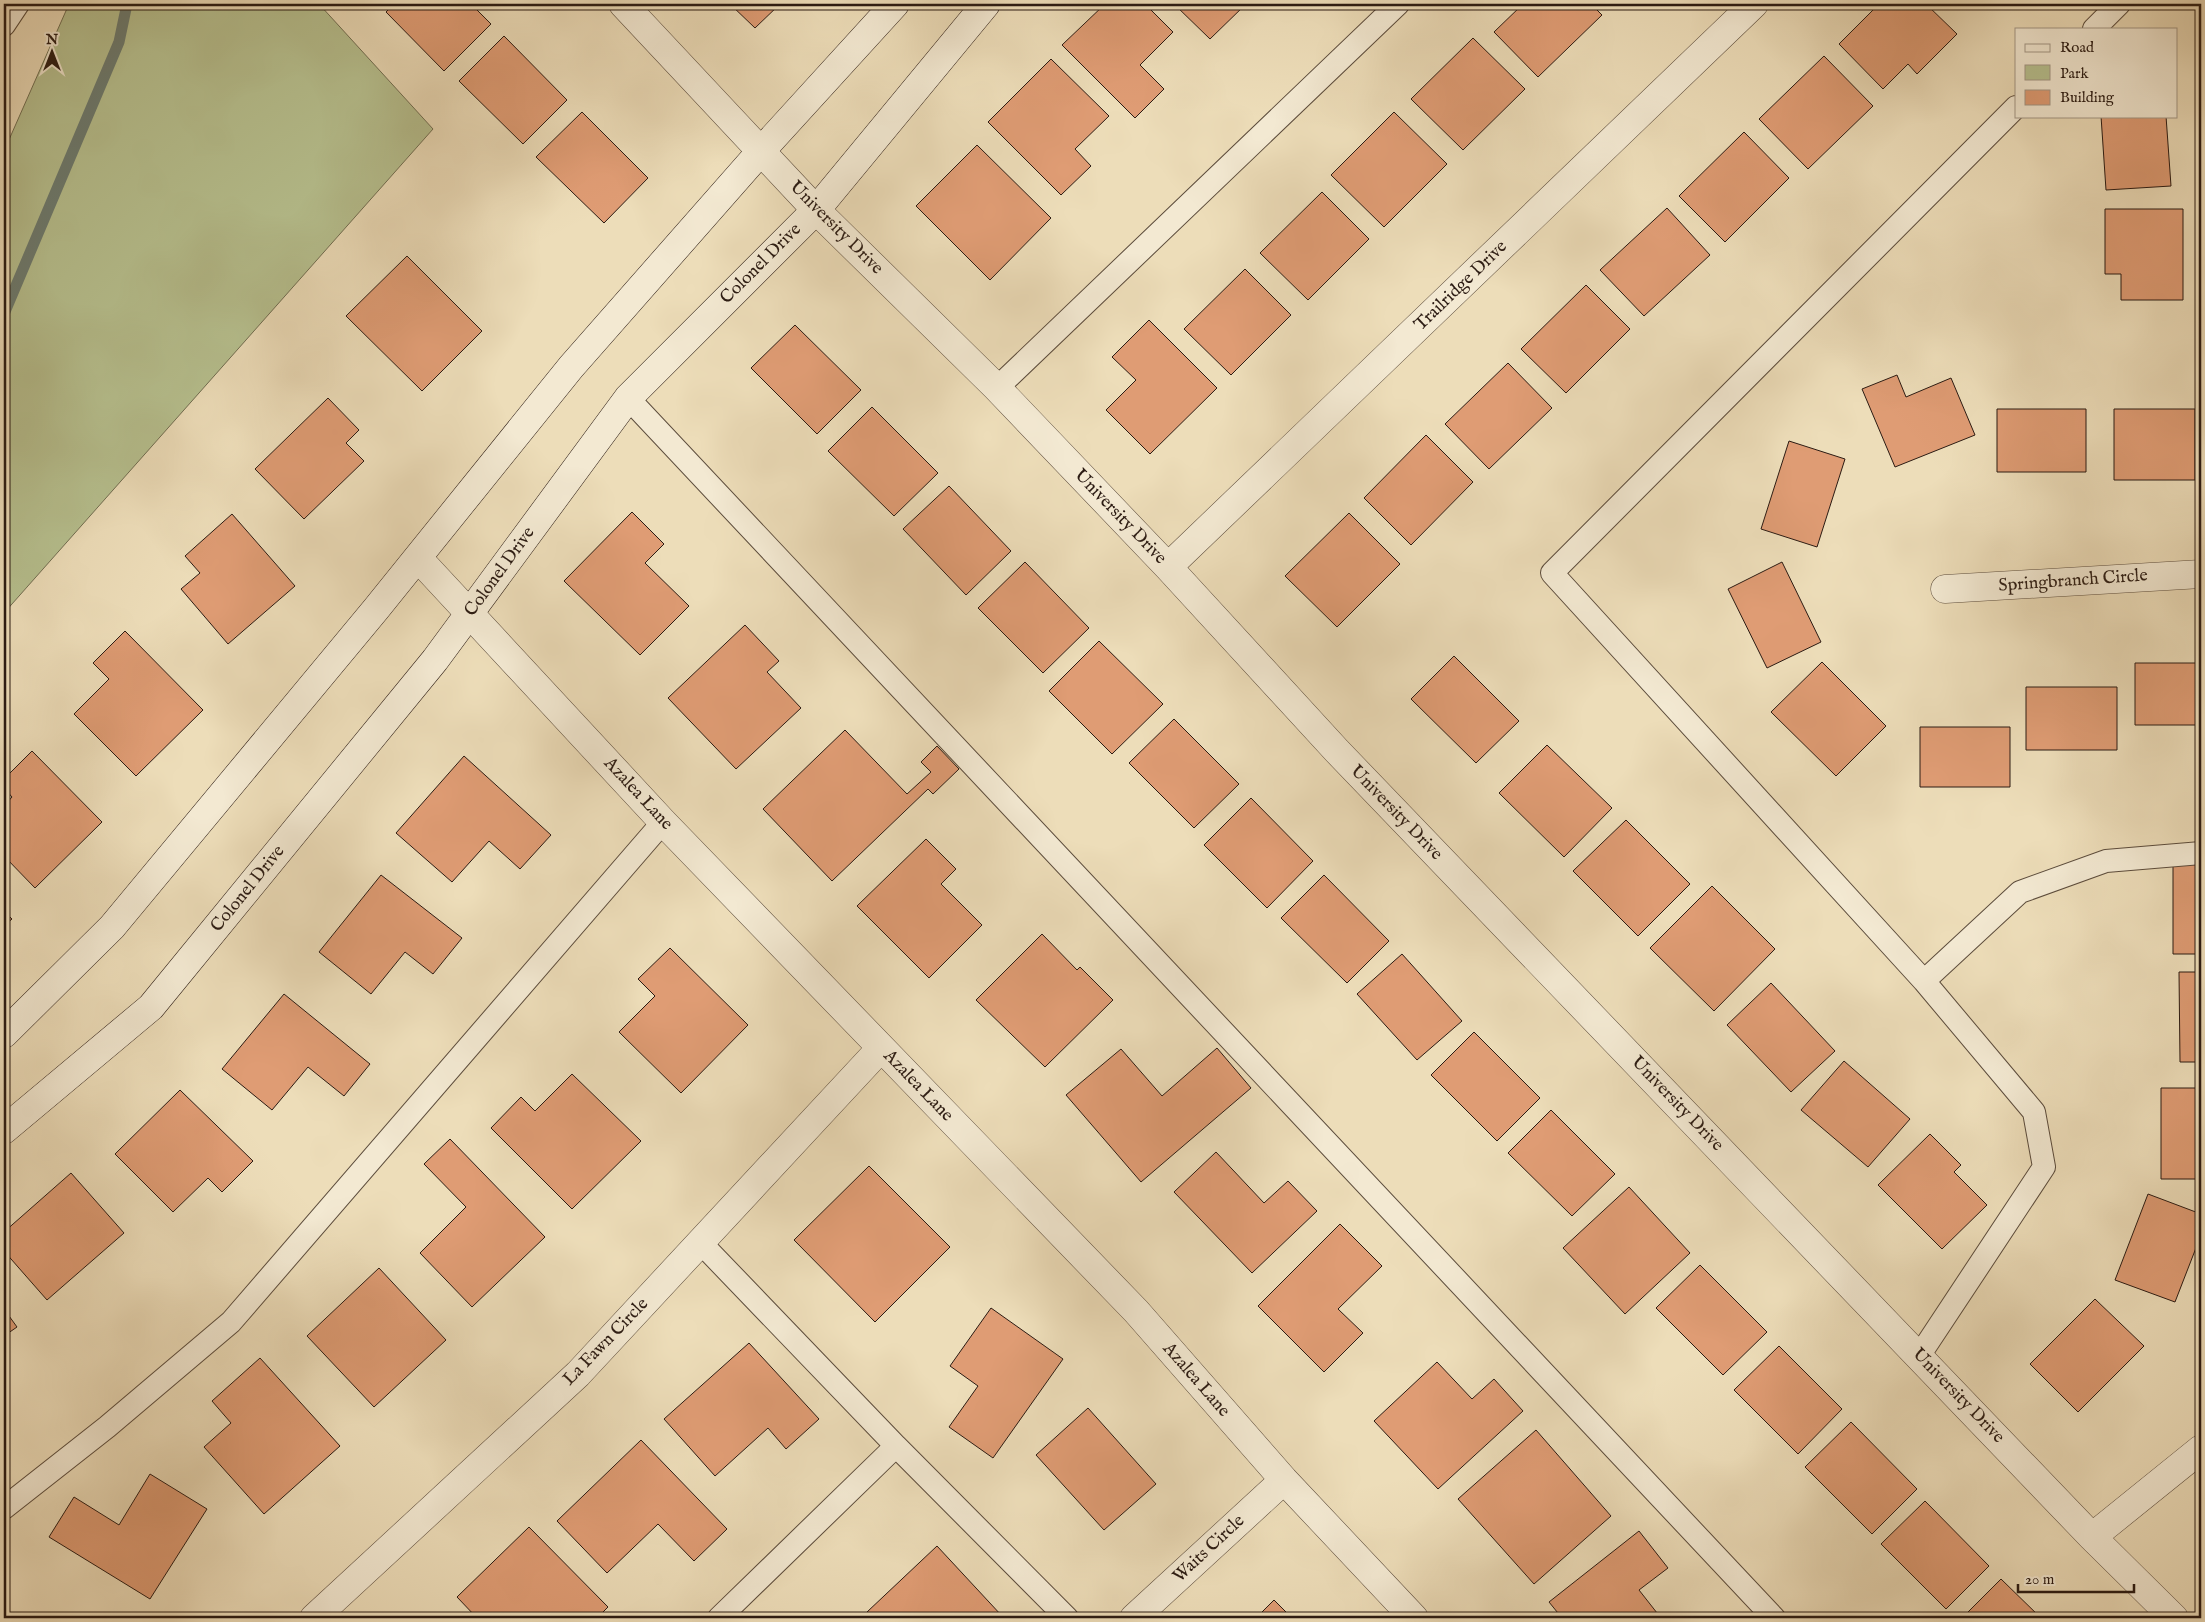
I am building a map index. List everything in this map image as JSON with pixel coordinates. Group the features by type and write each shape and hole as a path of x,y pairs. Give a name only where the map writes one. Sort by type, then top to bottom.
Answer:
{"street":[{"name":"University Drive","path":"623,4 816,210 997,388 1168,567 1344,758 2092,1537 2174,1618"},
{"path":"4,1034 112,927 418,558 571,367 761,151 895,4"},
{"name":"Colonel Drive","path":"4,1130 152,1007 435,660 628,398 816,210 986,4"},
{"name":"Trailridge Drive","path":"1168,567 1754,4"},
{"name":"Azalea Lane","path":"418,558 663,822 1136,1311 1284,1480 1414,1618"},
{"name":"Springbranch Circle","path":"1945,589 2201,574"},
{"name":"La Fawn Circle","path":"314,1618 578,1374 881,1048"},
{"path":"2092,1537 2201,1449"},
{"name":"Waits Circle","path":"1134,1618 1284,1480"}],"lane":[{"path":"4,25 18,4"},
{"path":"997,388 1398,4"},
{"path":"2095,28 2119,4"},
{"path":"1919,1356 2044,1166 2034,1112 1924,982 1552,573 2015,108"},
{"path":"628,398 1774,1618"},
{"path":"4,1508 107,1427 231,1322 663,822"},
{"path":"1924,982 2020,892 2106,861 2201,853"},
{"path":"700,1242 896,1446 1067,1618"},
{"path":"719,1618 896,1446"}],"green space":[{"path":"69,4 319,4 433,129 4,613 4,151"}],"building":[{"path":"394,4 471,4 491,24 444,71 386,12"},
{"path":"730,4 780,4 755,28"},
{"path":"1105,4 1145,4 1173,32 1140,65 1164,89 1135,118 1062,45"},
{"path":"1174,4 1246,4 1210,39"},
{"path":"1523,4 1591,4 1602,15 1538,77 1494,32"},
{"path":"1879,4 1926,4 1957,34 1917,74 1908,64 1883,89 1839,44"},
{"path":"504,36 567,100 523,144 459,81"},
{"path":"1473,38 1525,89 1463,150 1411,99"},
{"path":"1824,56 1873,106 1808,169 1759,119"},
{"path":"1051,59 1109,116 1075,149 1091,166 1061,195 988,122"},
{"path":"582,112 648,178 604,223 536,157"},
{"path":"1394,112 1447,164 1384,227 1331,175"},
{"path":"2101,118 2166,118 2171,186 2106,190"},
{"path":"1744,132 1789,178 1725,242 1679,196"},
{"path":"977,145 1051,218 990,280 916,206"},
{"path":"1322,192 1369,239 1308,300 1260,253"},
{"path":"1667,208 1710,255 1644,316 1600,270"},
{"path":"2105,209 2183,209 2183,300 2121,300 2121,274 2105,274"},
{"path":"407,256 482,331 422,391 346,316"},
{"path":"1245,269 1291,315 1231,375 1184,329"},
{"path":"1586,285 1630,329 1566,393 1521,349"},
{"path":"1149,320 1217,388 1150,454 1106,410 1136,380 1112,357"},
{"path":"795,325 861,390 817,434 751,368"},
{"path":"1508,363 1552,408 1489,469 1445,424"},
{"path":"1897,375 1906,397 1951,378 1975,435 1895,467 1862,389"},
{"path":"328,398 359,430 346,443 364,461 304,519 255,469"},
{"path":"872,407 938,473 894,516 828,451"},
{"path":"1997,409 2086,409 2086,472 1997,472"},
{"path":"2114,409 2195,409 2195,480 2114,480"},
{"path":"1426,435 1473,482 1411,545 1364,498"},
{"path":"1789,441 1845,459 1817,547 1761,529"},
{"path":"949,486 1011,551 966,595 903,529"},
{"path":"632,512 664,544 645,563 689,606 640,655 564,581"},
{"path":"1349,513 1400,564 1337,627 1285,576"},
{"path":"232,514 295,586 228,644 181,589 200,573 185,556"},
{"path":"1025,562 1089,628 1043,673 978,608"},
{"path":"1782,562 1821,642 1767,668 1728,589"},
{"path":"745,625 779,661 767,672 801,708 736,769 668,698"},
{"path":"125,631 203,710 136,776 74,714 109,679 93,663"},
{"path":"1099,641 1163,704 1112,754 1049,691"},
{"path":"1454,656 1519,721 1476,763 1411,699"},
{"path":"1822,662 1886,726 1836,776 1771,712"},
{"path":"2135,663 2201,663 2201,725 2135,725"},
{"path":"2026,687 2117,687 2117,750 2026,750"},
{"path":"1174,719 1239,784 1194,828 1129,763"},
{"path":"1920,727 2010,727 2010,787 1920,787"},
{"path":"845,730 907,794 931,772 921,762 937,746 959,769 933,794 928,789 832,881 763,809"},
{"path":"1547,745 1612,808 1564,857 1499,793"},
{"path":"32,751 102,822 35,888 4,856 4,806 12,797 4,788 4,779"},
{"path":"464,756 551,835 520,869 489,841 452,882 396,833"},
{"path":"1251,798 1313,861 1267,908 1204,845"},
{"path":"1626,820 1690,884 1638,936 1573,871"},
{"path":"926,839 956,869 941,884 982,925 929,978 857,906"},
{"path":"2173,862 2201,862 2201,954 2173,954"},
{"path":"381,875 462,938 433,974 405,952 371,994 319,952"},
{"path":"1324,875 1389,941 1347,983 1281,918"},
{"path":"1712,886 1775,949 1714,1011 1650,948"},
{"path":"4,911 12,919 4,926"},
{"path":"1042,934 1077,970 1080,967 1113,1000 1045,1067 976,1000"},
{"path":"670,948 748,1025 681,1093 619,1032 655,996 638,979"},
{"path":"1402,954 1462,1021 1417,1060 1357,994"},
{"path":"2179,972 2201,972 2201,1062 2180,1062"},
{"path":"1771,983 1835,1051 1791,1092 1727,1025"},
{"path":"284,994 370,1064 344,1096 308,1067 272,1110 222,1069"},
{"path":"1474,1032 1540,1098 1497,1141 1431,1075"},
{"path":"1217,1048 1251,1088 1141,1182 1066,1095 1121,1049 1162,1096"},
{"path":"1844,1061 1910,1119 1868,1167 1801,1110"},
{"path":"572,1074 641,1141 572,1209 491,1128 521,1097 535,1111"},
{"path":"2161,1088 2201,1088 2201,1179 2161,1179"},
{"path":"180,1090 253,1161 222,1192 208,1178 173,1212 115,1154"},
{"path":"1551,1110 1615,1174 1572,1216 1508,1153"},
{"path":"1930,1134 1961,1165 1954,1172 1987,1205 1942,1249 1878,1185"},
{"path":"450,1139 545,1237 472,1307 420,1253 466,1207 424,1164"},
{"path":"1216,1152 1264,1203 1288,1181 1317,1211 1252,1273 1174,1192"},
{"path":"869,1166 950,1247 875,1322 794,1240"},
{"path":"71,1173 124,1233 47,1300 4,1251 4,1232"},
{"path":"1629,1187 1690,1253 1625,1314 1563,1248"},
{"path":"2148,1194 2201,1214 2201,1235 2175,1302 2115,1280"},
{"path":"1340,1224 1382,1266 1338,1309 1363,1333 1324,1372 1258,1306"},
{"path":"1700,1265 1767,1332 1723,1375 1656,1308"},
{"path":"379,1268 446,1340 374,1407 307,1336"},
{"path":"2095,1299 2144,1346 2078,1412 2030,1364"},
{"path":"991,1308 1063,1359 993,1458 949,1427 978,1386 950,1366"},
{"path":"4,1309 17,1327 4,1336"},
{"path":"749,1343 819,1419 786,1449 768,1428 715,1476 664,1419"},
{"path":"1779,1346 1842,1409 1798,1454 1734,1390"},
{"path":"260,1358 340,1446 264,1514 204,1447 231,1423 212,1401"},
{"path":"1437,1362 1472,1399 1494,1379 1523,1411 1438,1489 1374,1421"},
{"path":"1088,1408 1156,1484 1104,1530 1036,1455"},
{"path":"1851,1422 1917,1489 1872,1534 1805,1467"},
{"path":"1536,1430 1611,1516 1534,1584 1458,1499"},
{"path":"641,1440 727,1529 694,1561 658,1524 607,1573 557,1521"},
{"path":"150,1474 207,1509 150,1599 49,1537 74,1497 119,1525"},
{"path":"1925,1501 1989,1566 1946,1609 1881,1544"},
{"path":"529,1527 608,1607 597,1618 553,1618 547,1612 540,1618 477,1618 457,1597"},
{"path":"1639,1531 1668,1568 1639,1590 1661,1618 1562,1618 1549,1602"},
{"path":"937,1546 1002,1616 999,1618 872,1618 867,1612"},
{"path":"2001,1579 2041,1618 1962,1618"},
{"path":"1274,1600 1292,1618 1256,1618"}],"waterway":[{"path":"4,314 119,42 127,4"}]}
